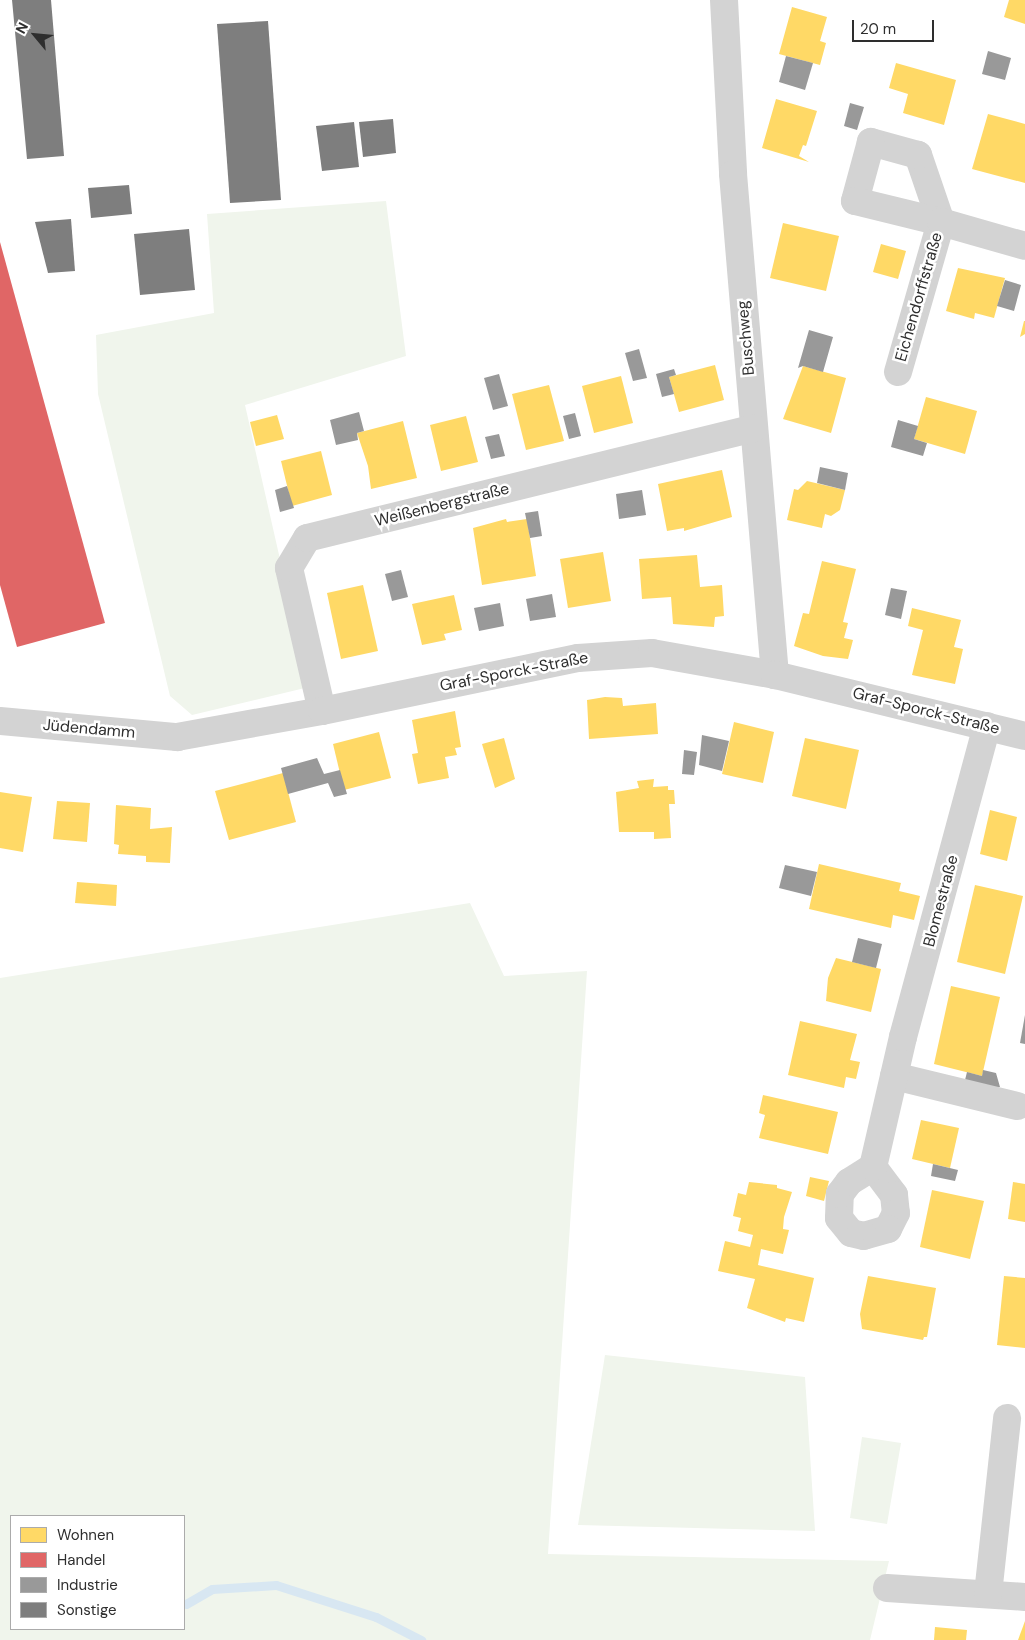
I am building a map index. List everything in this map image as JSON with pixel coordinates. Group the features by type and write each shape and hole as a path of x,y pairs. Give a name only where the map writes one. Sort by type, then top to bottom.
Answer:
{"street":[{"name":"Buschweg","path":"724,0 733,174 775,675"},
{"name":"Eichendorffstraße","path":"898,372 941,222 1025,246"},
{"name":"Weißenbergstraße","path":"322,711 288,568 307,538 754,428"},
{"name":"Graf-Sporck-Straße","path":"178,737 322,711 578,658 652,653 775,675 1025,736"},
{"name":"Jüdendamm","path":"0,721 178,737"},
{"name":"Blomestraße","path":"873,1167 894,1076 987,726"},
{"path":"894,1076 1017,1106"},
{"path":"988,1594 1007,1418"},
{"path":"887,1588 1025,1597"}],"shaded area":[{"path":"386,201 406,356 245,405 309,687 192,715 170,696 98,394 96,335 214,313 207,214"},
{"path":"470,903 504,976 587,971 548,1554 889,1561 870,1640 0,1640 0,978"},
{"path":"605,1355 805,1377 815,1531 578,1525"},
{"path":"862,1437 901,1443 887,1524 850,1518"}],"building: Wohnen":[{"path":"1009,0 1025,0 1025,24 1004,17"},
{"path":"792,7 827,17 820,41 826,43 820,65 779,54"},
{"path":"896,63 956,80 944,125 903,113 908,94 889,88"},
{"path":"776,99 817,111 806,146 803,145 799,156 809,162 762,148"},
{"path":"988,114 1025,124 1025,183 972,169"},
{"path":"783,223 839,236 826,291 770,278"},
{"path":"881,244 906,251 898,279 873,272"},
{"path":"958,268 1005,278 994,318 975,313 974,319 946,311"},
{"path":"1024,321 1025,334 1020,337"},
{"path":"715,365 724,400 679,412 669,377"},
{"path":"803,366 846,378 831,433 783,419"},
{"path":"621,376 633,423 594,433 582,386"},
{"path":"549,385 564,441 526,450 512,394"},
{"path":"926,397 977,411 965,454 914,439"},
{"path":"277,415 284,439 256,446 250,422"},
{"path":"466,416 478,462 441,471 430,425"},
{"path":"403,421 417,478 371,489 368,466 357,433"},
{"path":"321,451 332,495 292,506 281,461"},
{"path":"722,470 732,517 684,531 684,528 667,531 658,484"},
{"path":"807,481 845,490 840,510 831,516 825,514 822,528 787,520 794,489 798,490"},
{"path":"506,519 507,522 527,519 536,576 482,585 473,528"},
{"path":"603,552 611,601 568,608 560,559"},
{"path":"697,555 700,587 722,585 724,616 715,617 714,627 673,624 671,597 642,599 639,559"},
{"path":"822,561 856,569 843,622 848,623 844,638 853,640 848,659 823,656 794,646 803,613 809,614"},
{"path":"363,585 378,651 341,659 327,593"},
{"path":"454,595 462,630 444,634 446,640 422,645 412,604"},
{"path":"912,608 961,620 954,647 963,649 955,684 912,675 923,630 908,626"},
{"path":"605,697 622,698 623,706 656,703 658,734 589,739 587,700"},
{"path":"455,711 461,747 455,748 457,755 445,757 449,778 418,784 412,754 418,753 412,720"},
{"path":"734,722 774,732 763,783 722,774"},
{"path":"379,732 391,778 344,790 333,744"},
{"path":"504,738 515,779 495,788 482,744"},
{"path":"805,738 859,750 846,809 792,796"},
{"path":"283,773 296,822 229,840 215,791"},
{"path":"654,779 653,787 668,786 668,790 674,790 675,804 669,804 671,838 654,839 654,832 619,832 616,792 639,788 637,781"},
{"path":"0,792 32,797 23,852 0,848"},
{"path":"57,801 90,803 87,842 53,839"},
{"path":"116,805 151,808 150,829 172,827 170,863 146,862 146,856 118,854 119,845 114,844"},
{"path":"990,810 1017,817 1007,861 980,854"},
{"path":"819,864 901,883 899,891 920,896 914,920 893,915 891,928 809,909"},
{"path":"77,882 117,885 116,906 75,903"},
{"path":"975,885 1023,896 1005,974 957,962"},
{"path":"836,958 881,969 871,1012 826,1001 828,978"},
{"path":"951,986 1000,997 982,1076 934,1064"},
{"path":"800,1021 857,1034 850,1060 860,1062 856,1079 846,1077 844,1088 788,1075"},
{"path":"763,1095 838,1112 828,1154 759,1138 765,1115 759,1113"},
{"path":"921,1120 959,1128 950,1168 912,1159"},
{"path":"810,1177 829,1181 824,1201 806,1196"},
{"path":"749,1182 777,1185 777,1188 792,1192 784,1217 783,1229 789,1230 783,1254 761,1249 758,1265 814,1278 804,1322 786,1318 785,1322 747,1308 755,1279 718,1271 725,1241 750,1247 753,1235 738,1231 741,1218 733,1216 738,1193 746,1195"},
{"path":"1013,1182 1025,1184 1025,1222 1008,1219"},
{"path":"932,1190 984,1201 970,1259 920,1247"},
{"path":"868,1276 936,1288 927,1337 924,1337 923,1340 862,1329 860,1314"},
{"path":"1004,1276 1025,1278 1025,1348 997,1345"},
{"path":"1025,1621 1025,1640 1018,1640"},
{"path":"935,1627 967,1630 966,1640 934,1640"}],"building: Handel":[{"path":"0,242 105,623 17,647 0,585"}],"building: Industrie":[{"path":"988,51 1011,58 1005,80 982,74"},
{"path":"786,56 813,63 805,90 779,82"},
{"path":"850,103 864,107 857,130 844,126"},
{"path":"1005,280 1021,285 1014,311 997,306"},
{"path":"809,330 833,337 823,372 803,366 798,368"},
{"path":"639,349 647,378 633,381 625,353"},
{"path":"674,369 676,375 669,377 674,394 662,397 656,374"},
{"path":"499,374 508,406 493,410 484,378"},
{"path":"359,412 364,431 357,433 358,440 336,445 330,420"},
{"path":"575,413 581,436 569,439 563,416"},
{"path":"898,420 918,426 914,439 927,443 923,456 891,447"},
{"path":"499,434 505,456 491,459 485,437"},
{"path":"820,467 848,473 845,490 817,483"},
{"path":"287,486 294,508 280,512 275,490"},
{"path":"642,490 646,515 619,519 616,494"},
{"path":"538,511 542,536 530,538 525,513"},
{"path":"401,570 408,597 392,601 385,574"},
{"path":"891,588 907,591 901,619 885,615"},
{"path":"552,594 556,617 530,621 526,599"},
{"path":"500,603 504,626 479,631 474,608"},
{"path":"702,735 729,741 722,771 699,765"},
{"path":"684,750 697,752 694,775 682,774"},
{"path":"317,758 324,774 340,770 347,794 334,797 328,783 288,794 281,768"},
{"path":"785,865 817,872 811,896 779,888"},
{"path":"858,938 882,944 876,968 852,962"},
{"path":"1025,1015 1025,1044 1020,1043"},
{"path":"983,1070 996,1073 1000,1087 989,1090 964,1084 967,1072 982,1076"},
{"path":"933,1164 958,1170 955,1181 931,1176"}],"building: Sonstige":[{"path":"12,0 51,0 64,156 27,159"},
{"path":"268,21 281,200 230,203 217,24"},
{"path":"393,119 396,153 363,157 359,122"},
{"path":"354,122 359,167 322,171 316,126"},
{"path":"129,185 132,214 91,218 88,188"},
{"path":"71,219 75,271 48,273 35,222"},
{"path":"189,229 195,290 140,295 134,234"}],"waterway":[{"path":"186,1604 212,1589 276,1585 376,1617 421,1640"}]}
